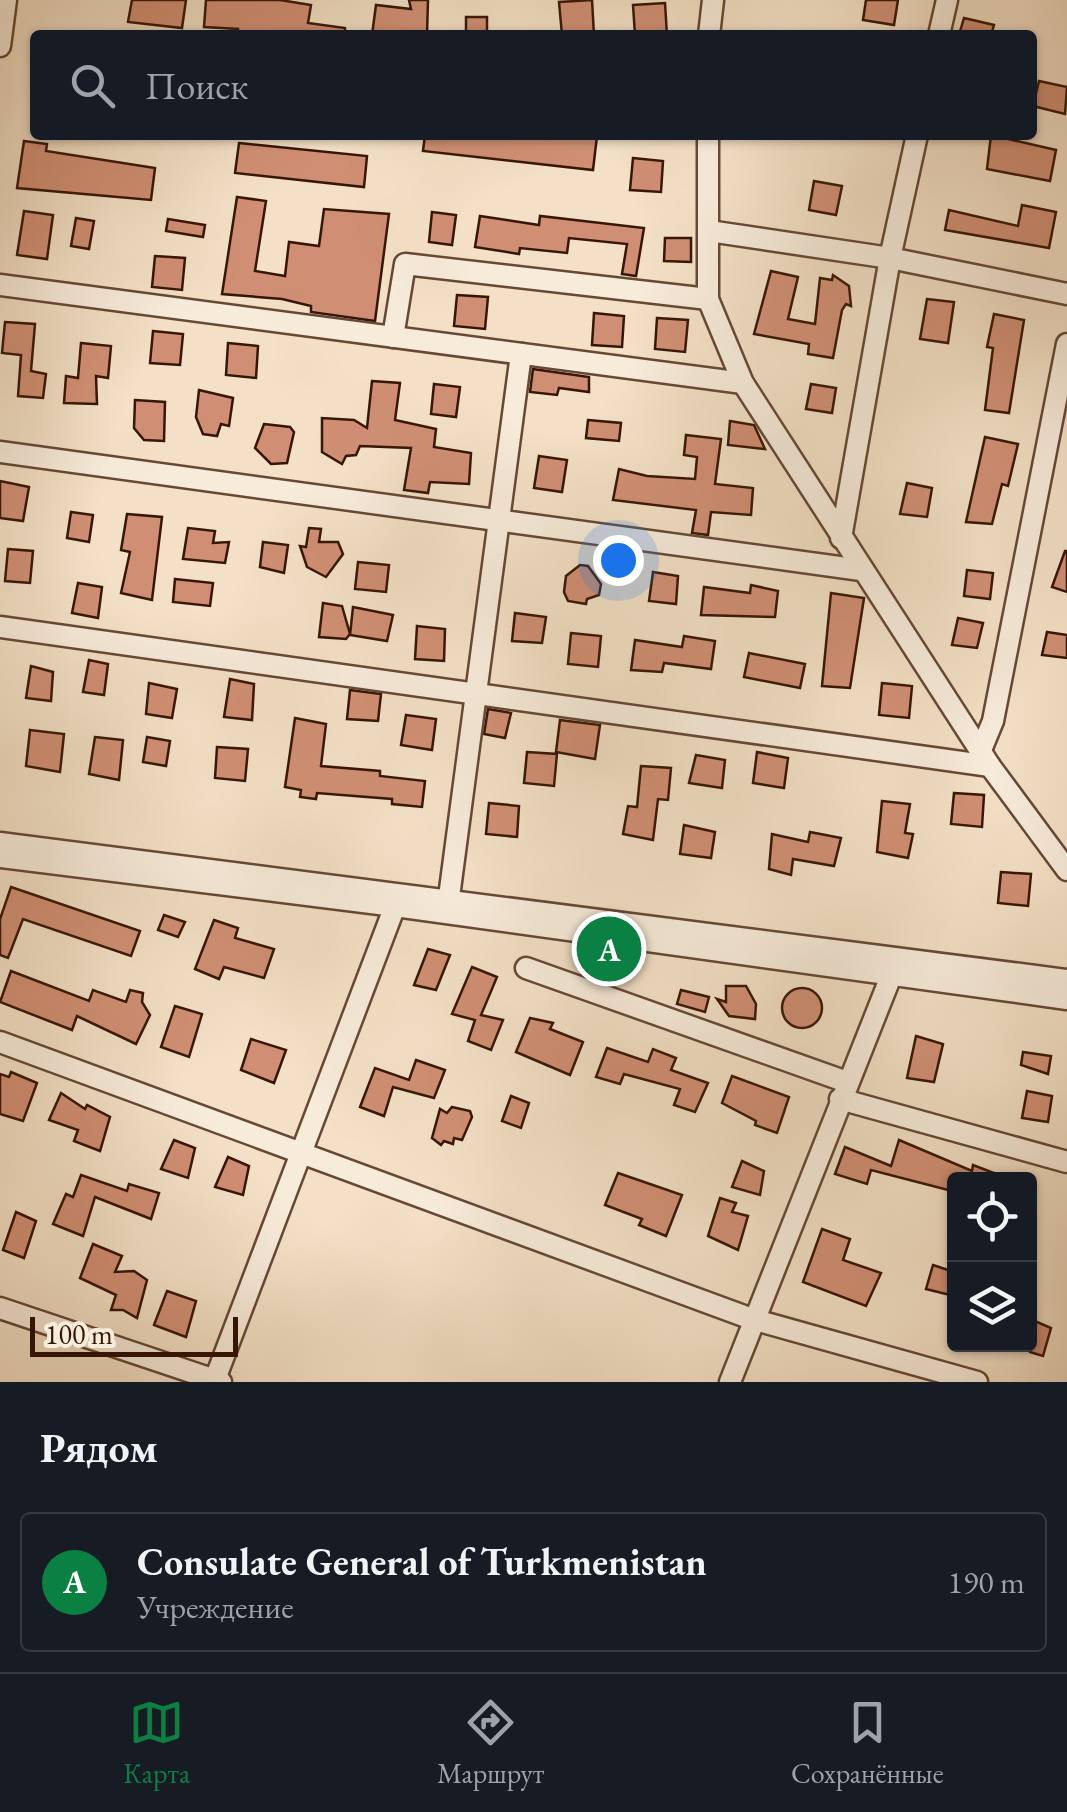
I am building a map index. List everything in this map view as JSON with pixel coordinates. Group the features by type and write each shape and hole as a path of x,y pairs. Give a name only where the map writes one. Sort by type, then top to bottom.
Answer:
{"street":[{"path":"0,46 6,0"},
{"path":"710,30 713,0"},
{"path":"940,30 946,0"},
{"path":"708,140 708,299 743,382 861,570 986,758 1067,870"},
{"path":"841,538 890,258 916,140"},
{"path":"709,231 890,258 1067,294"},
{"path":"394,337 405,264 708,299"},
{"path":"0,285 743,382"},
{"path":"986,758 1067,344"},
{"path":"448,906 521,354"},
{"path":"0,452 861,570"},
{"path":"0,627 478,696 986,758"},
{"path":"0,842 895,966 1067,980"},
{"path":"0,858 397,899"},
{"path":"0,1308 216,1381 397,899"},
{"path":"895,966 1067,999"},
{"path":"730,1382 895,966"},
{"path":"526,968 843,1091 1067,1162"},
{"path":"0,1042 752,1319 976,1382"}],"building":[{"path":"132,0 186,0 182,28 128,22"},
{"path":"206,0 280,0 311,5 308,23 345,30 238,30 204,27"},
{"path":"409,0 428,0 427,30 373,30 376,5 411,9"},
{"path":"592,0 594,30 562,30 559,2"},
{"path":"866,0 898,0 894,25 863,20"},
{"path":"665,3 667,30 635,30 633,5"},
{"path":"466,17 487,17 487,30 466,30"},
{"path":"964,18 994,25 992,30 960,30"},
{"path":"1039,81 1067,87 1065,114 1037,107"},
{"path":"424,140 597,140 593,170 423,151"},
{"path":"990,140 1013,140 1056,150 1050,181 987,169"},
{"path":"24,141 47,144 46,151 155,168 151,200 17,188"},
{"path":"239,143 367,156 364,187 235,173"},
{"path":"633,158 663,161 661,192 630,190"},
{"path":"814,181 842,186 836,215 809,210"},
{"path":"237,197 266,201 255,271 285,276 289,242 319,246 324,209 389,214 375,321 311,312 311,306 282,299 222,294"},
{"path":"1022,205 1056,212 1049,248 945,230 949,210 1018,226"},
{"path":"24,211 53,215 47,259 17,255"},
{"path":"432,212 456,215 452,245 429,242"},
{"path":"480,216 539,225 540,216 644,228 636,276 622,274 627,244 569,238 567,253 520,248 519,254 475,247"},
{"path":"76,218 94,221 89,249 71,246"},
{"path":"168,219 205,225 203,237 166,231"},
{"path":"665,238 691,238 691,262 664,261"},
{"path":"155,256 185,258 182,290 152,287"},
{"path":"771,271 798,277 788,319 815,324 820,278 832,280 833,275 849,286 851,306 846,304 842,310 833,358 808,354 809,344 754,334"},
{"path":"457,295 488,297 485,329 454,326"},
{"path":"927,299 954,302 948,343 920,339"},
{"path":"594,313 624,316 622,347 592,345"},
{"path":"994,314 1024,320 1009,413 985,410 993,348 987,347"},
{"path":"657,318 688,320 685,352 655,349"},
{"path":"5,322 35,324 31,371 46,374 43,398 18,396 21,355 2,353"},
{"path":"153,331 183,334 180,365 150,363"},
{"path":"81,343 111,346 108,378 96,376 97,404 64,403 66,376 78,378"},
{"path":"228,343 258,346 256,378 226,375"},
{"path":"533,369 589,377 589,392 559,388 557,395 530,392"},
{"path":"372,381 400,383 395,420 436,429 434,447 471,453 469,484 430,482 428,493 404,490 411,448 360,446 356,455 346,456 342,464 322,452 322,418 354,420 367,428"},
{"path":"434,384 460,387 456,417 431,414"},
{"path":"811,384 836,388 832,413 806,409"},
{"path":"199,390 233,398 229,426 221,424 217,436 203,434 196,417"},
{"path":"135,400 165,402 164,441 144,440 134,428"},
{"path":"588,420 621,423 619,441 586,438"},
{"path":"730,421 754,425 765,449 728,445"},
{"path":"264,424 290,427 294,432 287,463 271,464 255,448"},
{"path":"686,435 721,439 715,484 753,488 751,515 711,512 708,535 692,533 696,510 613,500 619,469 647,476 695,479 697,457 684,455"},
{"path":"985,437 1018,444 1008,486 1002,484 992,524 966,522"},
{"path":"539,456 567,460 562,492 534,488"},
{"path":"0,481 29,487 23,521 0,518"},
{"path":"907,483 932,488 927,517 900,514"},
{"path":"71,512 93,515 89,542 67,538"},
{"path":"127,514 162,517 152,600 121,593 130,552 121,550"},
{"path":"188,528 215,531 213,543 229,542 225,563 183,559"},
{"path":"309,528 321,529 319,542 338,542 343,554 326,577 307,567 300,546 306,547"},
{"path":"263,542 288,545 284,573 260,567"},
{"path":"8,549 33,551 30,583 5,581"},
{"path":"1067,551 1067,592 1052,587"},
{"path":"358,562 389,565 386,592 355,589"},
{"path":"580,565 588,566 601,584 599,595 587,599 586,604 568,601 564,592 566,576"},
{"path":"967,570 993,573 990,599 964,596"},
{"path":"653,572 678,576 676,604 649,601"},
{"path":"175,579 213,583 210,606 173,602"},
{"path":"78,583 102,587 98,618 72,613"},
{"path":"751,585 778,591 775,617 701,615 704,587 750,593"},
{"path":"831,593 864,598 850,688 822,686"},
{"path":"323,603 342,606 350,634 346,639 319,637"},
{"path":"353,607 393,615 387,641 350,635"},
{"path":"515,613 546,617 542,643 512,641"},
{"path":"958,618 983,623 977,648 952,645"},
{"path":"417,626 445,629 444,661 415,659"},
{"path":"1047,632 1067,635 1067,658 1042,655"},
{"path":"571,633 601,636 598,667 568,664"},
{"path":"684,636 715,641 711,669 664,663 662,672 631,670 635,640 682,647"},
{"path":"749,653 805,664 800,688 744,677"},
{"path":"89,660 108,664 104,695 83,692"},
{"path":"31,666 53,672 51,701 26,698"},
{"path":"230,679 254,684 252,720 224,717"},
{"path":"149,683 177,689 172,718 146,714"},
{"path":"882,683 912,686 909,718 879,715"},
{"path":"350,690 381,694 378,721 347,719"},
{"path":"488,709 511,713 505,738 484,734"},
{"path":"406,715 436,719 432,750 401,745"},
{"path":"295,718 326,724 321,766 380,771 380,776 425,781 422,807 392,804 392,799 317,793 316,799 300,797 301,790 285,787"},
{"path":"560,720 600,725 595,759 556,752"},
{"path":"30,730 64,734 60,772 26,766"},
{"path":"95,737 123,740 119,780 89,774"},
{"path":"147,737 170,741 166,766 143,762"},
{"path":"217,747 248,749 245,781 215,778"},
{"path":"527,752 557,754 554,786 524,783"},
{"path":"757,752 788,758 784,788 753,783"},
{"path":"696,755 725,760 722,788 689,783"},
{"path":"641,766 671,768 668,800 658,799 653,840 623,834 628,806 637,807"},
{"path":"954,793 984,795 982,827 951,824"},
{"path":"882,801 910,804 905,833 913,834 908,858 877,852"},
{"path":"489,803 519,806 517,837 486,834"},
{"path":"684,825 715,832 711,858 680,854"},
{"path":"810,832 841,838 834,866 793,859 791,875 769,869 772,834 808,842"},
{"path":"1001,872 1031,874 1028,906 998,903"},
{"path":"11,887 140,931 131,956 23,919 8,958 0,955 0,919"},
{"path":"164,915 185,922 178,937 158,930"},
{"path":"214,920 238,928 235,938 274,949 264,978 224,967 219,979 195,969"},
{"path":"428,949 450,955 436,990 414,985"},
{"path":"472,967 497,977 481,1015 503,1020 491,1050 468,1041 475,1020 452,1014"},
{"path":"11,971 89,1001 93,990 126,1002 130,990 143,993 142,1002 150,1015 136,1044 77,1016 72,1030 0,1002"},
{"path":"726,986 746,986 756,1004 755,1019 729,1016 717,999 726,1002"},
{"path":"802,988 816,994 822,1008 816,1022 802,1028 788,1022 782,1008 788,994"},
{"path":"681,990 709,997 705,1012 677,1004"},
{"path":"175,1006 202,1014 189,1057 161,1047"},
{"path":"530,1018 553,1023 550,1029 583,1042 570,1075 516,1052"},
{"path":"916,1036 943,1044 934,1082 907,1078"},
{"path":"251,1039 286,1050 274,1083 241,1070"},
{"path":"607,1048 648,1062 653,1049 676,1058 671,1070 708,1083 695,1112 674,1105 680,1089 624,1074 620,1084 596,1077"},
{"path":"1023,1052 1051,1056 1048,1074 1021,1065"},
{"path":"416,1060 445,1070 434,1098 393,1087 384,1116 360,1107 375,1068 409,1080"},
{"path":"11,1072 37,1083 23,1121 0,1114 0,1074 9,1077"},
{"path":"732,1076 789,1097 777,1133 755,1125 756,1121 722,1103"},
{"path":"1027,1091 1052,1096 1048,1122 1022,1118"},
{"path":"61,1093 85,1109 87,1105 110,1117 100,1151 74,1141 78,1130 49,1120"},
{"path":"511,1096 529,1103 521,1128 502,1121"},
{"path":"452,1107 470,1111 472,1117 462,1140 454,1138 453,1144 444,1141 441,1145 432,1138 440,1109 447,1113"},
{"path":"174,1140 195,1148 188,1178 161,1169"},
{"path":"899,1140 972,1171 973,1165 991,1172 947,1172 947,1190 871,1170 867,1184 835,1174 845,1147 891,1166"},
{"path":"228,1157 249,1166 243,1195 215,1187"},
{"path":"742,1161 764,1171 760,1195 732,1187"},
{"path":"618,1173 682,1195 666,1236 639,1225 642,1219 605,1205"},
{"path":"81,1175 127,1191 129,1184 159,1193 151,1219 95,1197 83,1236 53,1224 66,1194 73,1197"},
{"path":"720,1198 736,1203 732,1212 748,1216 738,1250 708,1236"},
{"path":"16,1212 36,1221 24,1258 3,1250"},
{"path":"822,1229 850,1239 843,1260 881,1273 866,1306 803,1282"},
{"path":"93,1244 122,1256 115,1272 134,1271 147,1280 137,1318 123,1310 111,1310 116,1295 80,1278"},
{"path":"933,1265 947,1270 947,1294 926,1289"},
{"path":"167,1291 196,1301 186,1337 154,1325"},
{"path":"1037,1322 1051,1328 1043,1356 1030,1352 1037,1352"}],"place":[{"name":"Consulate General of Turkmenistan","path":"609,949"}]}
